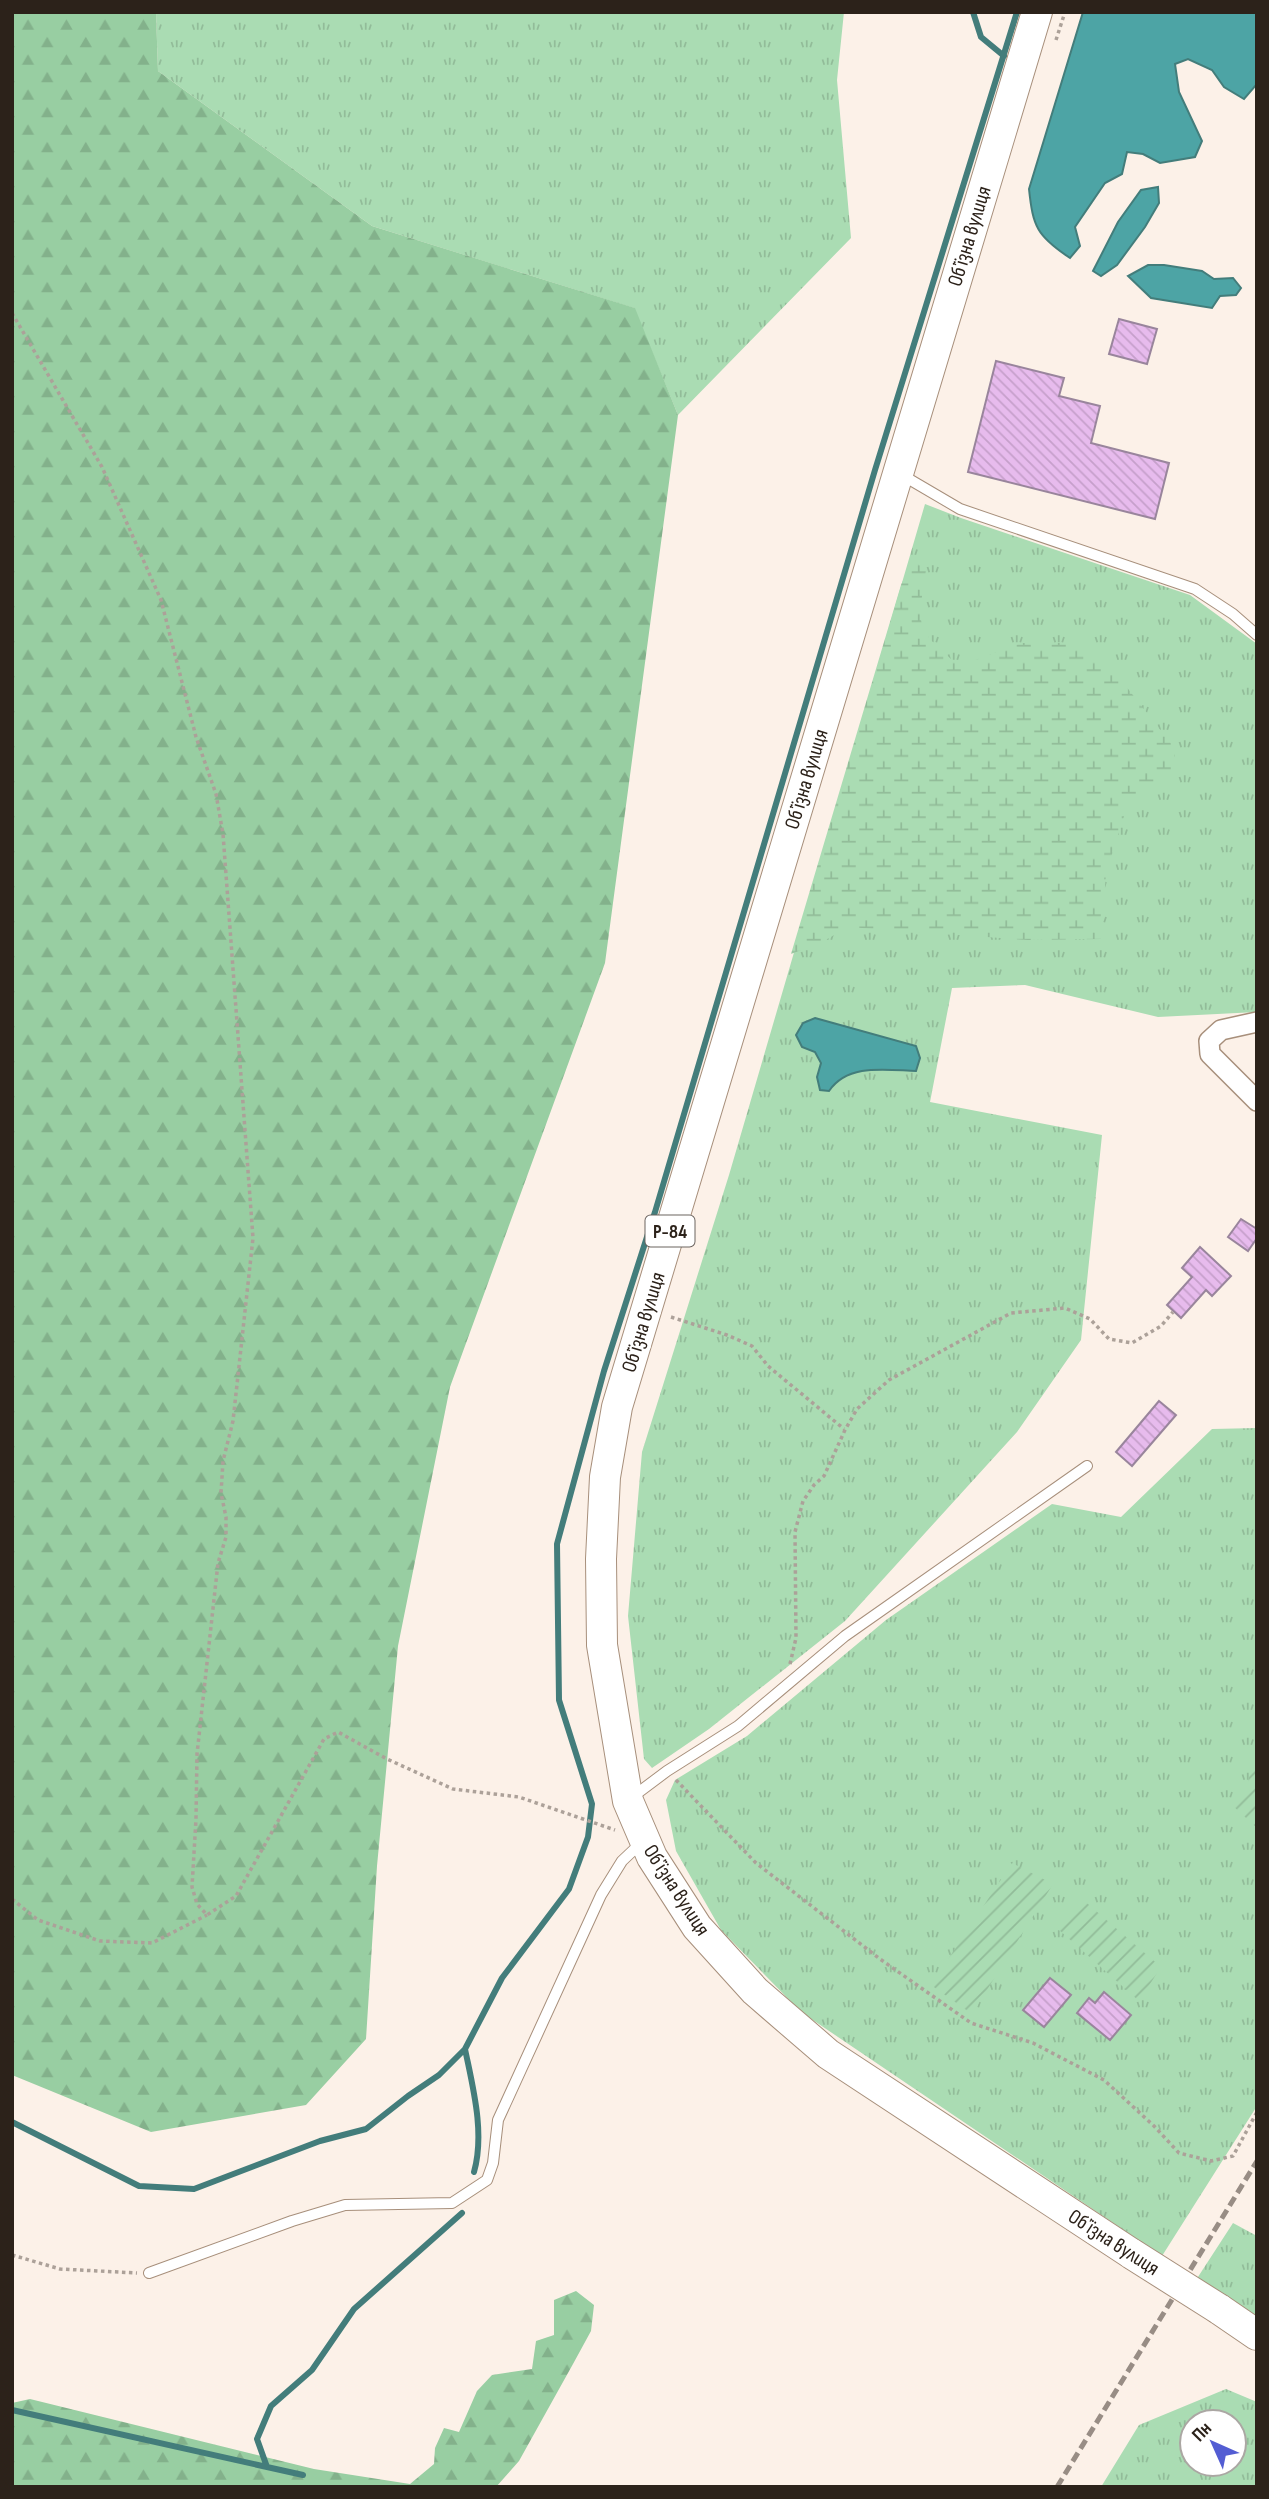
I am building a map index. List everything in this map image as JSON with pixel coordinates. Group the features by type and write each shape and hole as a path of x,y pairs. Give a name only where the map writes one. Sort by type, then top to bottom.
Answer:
{"main road":[{"name":"Обʼїзна вулиця","path":"1037,12 617,1407 605,1477 601,1559 602,1645 628,1801 644,1840 697,1927 755,1991 828,2054 1257,2335"}],"street":[{"path":"1257,1022 1221,1030 1209,1041 1210,1054 1257,1101"}],"lane":[{"path":"898,472 960,509 1195,589 1233,614 1257,635"},
{"path":"628,1801 667,1771 738,1726 845,1636 1087,1466"},
{"path":"149,2273 292,2221 345,2205 452,2203 487,2180 493,2163 498,2120 595,1907 622,1861 644,1840"}],"path":[{"path":"1053,51 1065,12"},
{"path":"12,313 102,467 161,600 196,737 216,794 223,834 253,1238 233,1421 223,1461 221,1493 226,1517 226,1537 218,1563 197,1754 197,1819 192,1887 197,1904 207,1915"},
{"path":"785,1687 796,1638 795,1532 803,1501 824,1476 857,1409 889,1380 1011,1313 1065,1308 1090,1319 1109,1339 1132,1343 1161,1326 1173,1312"},
{"path":"670,1317 752,1346 768,1366 845,1430"},
{"path":"12,1899 38,1920 100,1941 152,1943 207,1915 236,1896 324,1739 338,1731 387,1759 453,1789 519,1797 598,1825"},
{"path":"667,1771 756,1863 880,1959 971,2023 1033,2043 1104,2080 1179,2152 1211,2161 1233,2156 1257,2112"},
{"path":"12,2255 60,2269 149,2273"}],"green space":[{"path":"12,12 156,12 158,71 372,226 635,308 678,415 605,963 450,1387 398,1646 377,1866 366,2039 306,2105 151,2132 12,2075"},
{"path":"156,12 844,12 837,80 851,238 678,415 634,308 372,226 158,71"},
{"path":"925,504 1190,595 1257,644 1257,1012 1158,1017 1025,985 952,988 930,1102 1102,1135 1081,1340 1017,1432 845,1621 709,1729 652,1768 644,1759 628,1616 642,1452 729,1175"},
{"path":"913,559 926,571 921,604 922,625 934,643 959,666 1021,643 1082,643 1125,685 1176,750 1169,779 1126,810 1106,873 1101,939 1028,940 848,927 822,942 791,954 901,585"},
{"path":"1257,1428 1257,2106 1162,2256 801,2012 721,1930 676,1851 666,1800 675,1780 747,1736 886,1620 1052,1504 1121,1517 1212,1429"},
{"path":"1251,1765 1257,1771 1257,1828 1232,1805 1247,1790"},
{"path":"1012,1863 1053,1884 972,2014 931,1985"},
{"path":"1081,1898 1161,1967 1139,2001 1058,1929"},
{"path":"1233,2223 1257,2236 1257,2321 1196,2280"},
{"path":"576,2291 594,2305 591,2331 519,2461 496,2487 12,2487 12,2403 30,2399 314,2469 410,2484 434,2464 435,2448 444,2428 459,2432 477,2391 492,2375 532,2369 536,2341 554,2335 554,2300"},
{"path":"1226,2389 1257,2402 1257,2487 1101,2487 1139,2425 1178,2409 1178,2478 1248,2478 1248,2408 1180,2408"}],"water":[{"path":"1083,12 1257,12 1257,84 1244,99 1224,87 1212,70 1188,59 1175,64 1179,92 1202,141 1195,157 1160,163 1143,154 1127,152 1122,174 1105,183 1075,227 1080,246 1070,258 1050,243 1039,230 1032,213 1029,189"},
{"path":"1158,187 1159,203 1117,265 1101,276 1093,271 1118,222 1141,190"},
{"path":"1148,265 1202,271 1214,279 1233,278 1241,288 1236,295 1220,296 1212,308 1151,298 1128,276"},
{"path":"815,1018 916,1046 920,1058 916,1071 857,1072 837,1082 829,1091 820,1090 817,1077 821,1063 815,1052 802,1047 796,1035 803,1023"}],"building":[{"path":"1119,319 1157,329 1147,364 1109,354"},
{"path":"996,361 1064,378 1059,396 1100,406 1091,443 1169,463 1155,519 968,472"},
{"path":"1241,1219 1257,1229 1257,1238 1248,1251 1228,1237"},
{"path":"1200,1247 1231,1276 1212,1296 1206,1290 1181,1318 1167,1305 1192,1277 1182,1268"},
{"path":"1159,1401 1176,1415 1132,1466 1116,1452"},
{"path":"1050,1978 1071,1995 1044,2027 1023,2010"},
{"path":"1104,1992 1131,2015 1110,2040 1077,2013 1089,1998 1095,2003"}],"waterway":[{"path":"973,12 981,37 1004,56"},
{"path":"465,2049 502,1978 569,1889 588,1837 592,1804 559,1700 557,1544 604,1371 655,1212 875,470 1017,12"},
{"path":"12,2122 139,2186 194,2189 320,2141 366,2129 439,2075 465,2049 478,2126 474,2172"},
{"path":"267,2467 257,2439 271,2406 312,2370 354,2309 462,2213"},
{"path":"12,2410 303,2475"}],"railway":[{"path":"1057,2487 1257,2161"}]}
